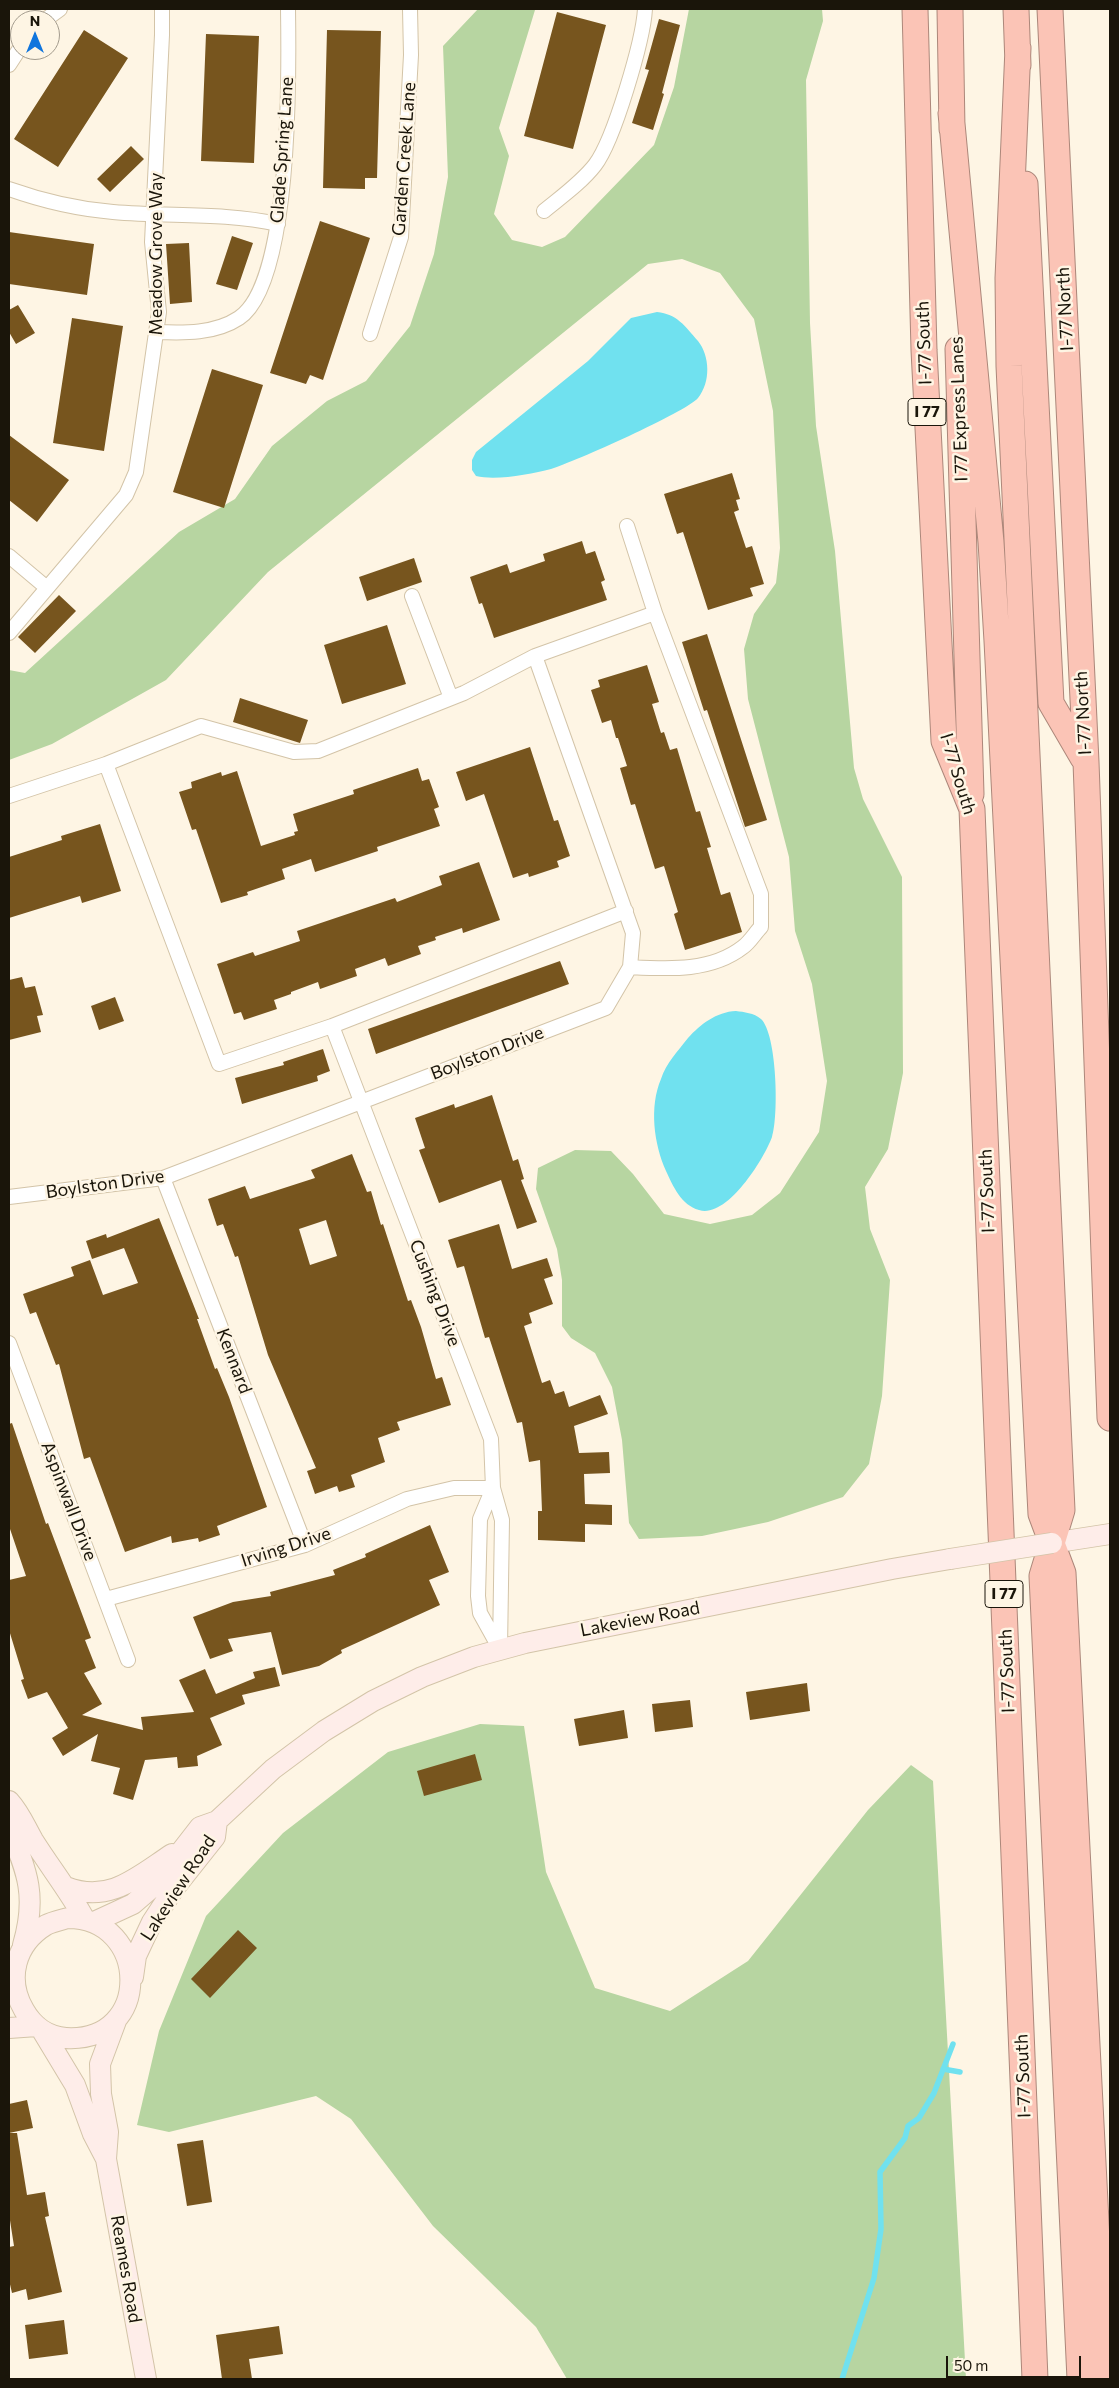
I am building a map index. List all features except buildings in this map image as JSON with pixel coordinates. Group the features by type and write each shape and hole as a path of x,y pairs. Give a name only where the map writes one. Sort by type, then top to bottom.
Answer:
{"highway":[{"name":"I-77 South","path":"915,9 922,322 944,741 972,809 1036,2379"},
{"name":"I 77 Express Lanes","path":"950,9 951,113 972,809"},
{"path":"1016,9 1041,461 1051,703 1086,762"},
{"name":"I-77 North","path":"1050,9 1086,762 1110,1418"},
{"path":"1018,48 1008,278 1009,366 1049,1460 1041,1514 1052,1543 1042,1576 1055,1625 1104,2379"},
{"path":"951,113 991,542 1049,1460"},
{"path":"1055,1625 1080,2379"}],"main road":[{"name":"Lakeview Road","path":"89,1920 134,1904 155,1884 200,1827 217,1821 273,1769 318,1735 350,1714 422,1677 500,1649 892,1568 1110,1534"},
{"path":"9,1801 19,1812 33,1839 89,1920 120,1944 128,1959 132,1983 127,2003 116,2021 100,2032 80,2039 60,2038 40,2029 27,2017 17,1999 11,1974 23,1947 30,1922 31,1900 26,1871 9,1828"},
{"name":"Lakeview Road","path":"132,1983 136,1956 152,1922 173,1890 215,1837 217,1821"},
{"path":"66,1887 82,1893 100,1894 125,1885 184,1846"},
{"path":"23,1947 31,1936 48,1924 68,1918 89,1920"},
{"name":"Reames Road","path":"116,2021 100,2064 99,2079 108,2132 106,2159 146,2379"},
{"path":"9,2028 40,2029"},
{"name":"Reames Road","path":"40,2029 75,2085 93,2134 106,2159"}],"street":[{"name":"Meadow Grove Way","path":"9,633 126,495 132,483 139,458 159,312 152,242 162,9"},
{"name":"Glade Spring Lane","path":"157,332 187,333 215,329 238,319 250,308 261,286 274,245 282,199 285,157 288,9"},
{"name":"Garden Creek Lane","path":"370,334 401,237 411,55 410,9"},
{"path":"544,211 584,178 600,157 615,122 640,37 645,9"},
{"path":"9,189 68,207 116,212 247,219 278,224"},
{"path":"627,526 655,613 761,894 761,927 743,947 714,962 677,969 630,967"},
{"path":"9,556 47,588"},
{"path":"412,596 451,698"},
{"path":"9,796 106,764 201,726 294,752 318,751 451,698 535,656 655,613"},
{"name":"Boylston Drive","path":"9,1197 163,1178 606,1008 630,967 633,933 535,656"},
{"path":"106,764 219,1064 332,1026 626,911"},
{"name":"Cushing Drive","path":"332,1026 491,1440 493,1488 502,1520 500,1649"},
{"name":"Kennard","path":"163,1178 305,1545"},
{"name":"Aspinwall Drive","path":"9,1343 128,1660"},
{"name":"Irving Drive","path":"106,1600 305,1545 407,1499 454,1488 493,1488"},
{"name":"Cushing Drive","path":"493,1488 480,1519 478,1596 480,1613 500,1649"}],"green space":[{"path":"478,9 535,10 499,128 509,156 494,214 512,240 542,247 565,237 654,145 674,87 689,9 822,9 823,21 806,80 810,323 816,426 835,551 854,768 863,799 902,877 903,1073 888,1149 865,1187 870,1229 890,1280 882,1396 869,1464 843,1497 768,1522 702,1536 639,1539 629,1523 622,1440 612,1387 595,1353 571,1338 562,1326 562,1280 557,1249 536,1189 538,1168 575,1150 611,1151 633,1174 664,1214 710,1224 752,1215 780,1193 819,1132 827,1081 812,984 795,931 789,857 748,699 744,649 754,614 776,583 780,548 773,411 754,319 720,273 682,259 648,264 268,572 166,680 52,744 9,760 9,670 25,673 179,532 235,499 272,446 327,401 366,381 410,326 434,254 448,177 443,46"},
{"path":"480,1724 524,1726 546,1872 595,1988 670,2011 748,1961 868,1810 911,1765 933,1781 966,2379 567,2379 536,2327 433,2226 351,2119 316,2096 169,2132 137,2125 159,2031 206,1916 283,1833 388,1752"}],"water":[{"path":"657,312 675,318 685,326 702,347 707,361 707,377 698,398 652,425 563,465 524,475 493,478 476,476 472,470 472,460 476,452 588,361 631,318"},
{"path":"736,1011 758,1017 766,1028 773,1057 775,1076 774,1127 768,1147 743,1185 721,1205 710,1210 699,1210 687,1204 675,1189 658,1149 654,1125 657,1090 663,1073 673,1057 698,1028 715,1016"}],"waterway":[{"path":"842,2379 874,2278 881,2229 880,2172 905,2138 908,2126 919,2118 934,2093 953,2044"},
{"path":"943,2069 960,2072"}]}
